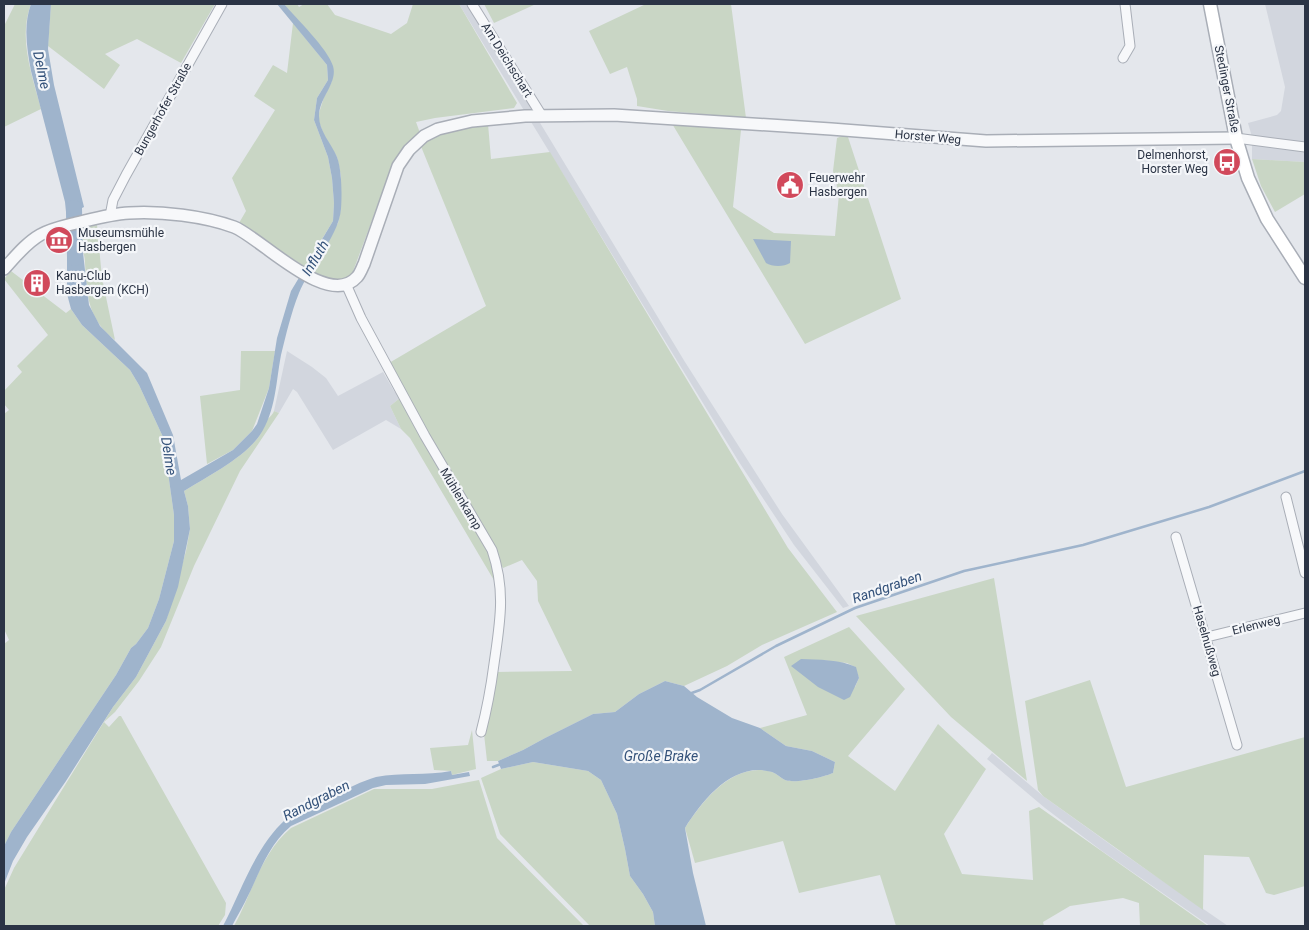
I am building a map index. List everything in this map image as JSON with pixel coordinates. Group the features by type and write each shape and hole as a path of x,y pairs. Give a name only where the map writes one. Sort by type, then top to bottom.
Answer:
{"main road":[{"name":"Stedinger Straße","path":"1210,4 1236,138 1248,178 1267,219 1305,278"}],"street":[{"name":"Bungerhofer Straße","path":"110,216 113,200 126,175 222,4"},
{"name":"Am Deichschart","path":"472,4 546,116"},
{"path":"1123,58 1130,46 1126,4"},
{"name":"Horster Weg","path":"546,116 614,115 986,141 1236,138 1305,147"},
{"path":"4,269 21,249 40,234 61,227 128,213 183,215 236,228 299,272 339,286 356,278 364,264 398,166 409,150 424,136 438,129 472,121 546,116"},
{"name":"Mühlenkamp","path":"346,284 361,318 425,436 492,550 499,570 502,609 487,709 481,732"},
{"path":"1286,497 1305,573"},
{"name":"Haselnußweg","path":"1176,537 1207,637 1237,745"},
{"name":"Erlenweg","path":"1207,637 1305,613"}],"shaded area":[{"path":"459,4 468,4 685,362 782,514 849,606 843,608 794,545 739,462"},
{"path":"1265,4 1305,4 1305,162 1252,159 1252,137 1248,123 1277,115 1281,111 1285,87"},
{"path":"287,351 326,378 338,396 383,372 400,398 390,406 401,429 386,420 333,450 297,392 293,389 279,413 274,411"},
{"path":"992,753 1043,796 1228,926 1210,926 1102,851 1045,808 987,759"}],"green space":[{"path":"15,4 31,4 27,17 26,43 30,70 41,109 4,127 4,26"},
{"path":"51,4 215,4 181,63 137,39 105,54 120,65 104,89 48,46"},
{"path":"284,4 297,4 299,7 304,4 327,4 335,15 391,34 407,23 413,4 459,4 517,103 514,108 416,122 420,133 389,175 352,274 342,280 326,279 310,271 338,223 341,208 341,176 337,157 319,122 319,113 324,97 332,81 333,67"},
{"path":"484,4 536,4 494,23"},
{"path":"646,4 731,4 746,118 668,111 637,106 637,99 627,67 610,74 589,31"},
{"path":"293,23 327,65 328,80 317,98 314,120 328,157 332,178 333,221 305,267 239,223 246,211 232,178 275,110 254,96 273,65 287,73"},
{"path":"671,122 741,130 733,207 774,233 835,236 839,194 833,171 837,138 847,134 901,299 805,344"},
{"path":"488,124 491,159 550,152 788,548 837,612 762,645 727,666 684,686 665,681 639,694 615,712 593,714 498,761 487,761 484,734 496,672 572,671 538,601 537,581 522,560 503,568 389,363 486,306 420,144 450,129"},
{"path":"1252,159 1305,162 1305,194 1275,212 1261,186"},
{"path":"97,225 102,278 115,340 99,323 90,305 84,257 79,240 80,228"},
{"path":"11,271 66,313 71,309 82,325 130,370 163,437 174,515 174,541 159,599 148,628 131,648 116,675 11,832 4,846 4,644 9,640 4,629 4,414 9,410 4,404 4,391 22,372 17,366 48,335 4,279"},
{"path":"241,351 275,351 269,388 252,431 233,450 207,464 200,396 240,390"},
{"path":"400,398 488,547 494,563 495,582 410,438 401,429 390,406"},
{"path":"274,411 279,413 240,471 194,566 161,647 139,681 115,712 104,722 109,727 121,716 226,903 225,915 218,926 4,926 4,890 14,868 113,707 136,677 166,621 186,551 190,529 188,506 184,491 225,466 245,451 260,435 265,423"},
{"path":"994,578 1027,781 951,717 856,616"},
{"path":"849,627 905,689 848,756 895,791 938,724 986,769 944,834 962,874 1033,880 1029,811 1039,807 1208,926 1140,926 1139,903 1123,898 1070,906 1043,922 1044,926 896,926 880,875 799,893 783,841 695,863 685,828 710,795 721,785 745,772 758,770 772,772 790,781 802,781 833,773 835,762 812,751 786,746 760,728 807,715 784,657","holes":["820,660 847,663 855,667 859,678 855,687"]},
{"path":"1090,680 1126,787 1305,737 1305,886 1274,895 1266,893 1249,857 1204,855 1203,910 1043,796 1038,790 1025,701"},
{"path":"472,730 476,769 452,775 451,771 434,770 430,748 468,745"},
{"path":"533,762 588,771 601,780 617,814 630,876 653,912 655,926 590,926 500,834 481,778 501,769"},
{"path":"479,780 497,838 584,926 234,926 265,861 272,849 291,828 374,789 432,789"}],"water":[{"path":"31,4 51,4 48,49 54,85 84,207 82,208 78,230 68,232 65,202 31,71 26,29"},
{"name":"Influth","path":"277,4 284,4 303,25 325,51 333,66 333,78 322,103 319,116 323,132 339,163 341,209 339,219 335,230 304,283 296,301 281,355 275,396 265,426 260,435 245,451 225,466 184,491 188,506 190,529 178,587 166,621 136,677 113,707 66,781 27,837 13,861 4,884 4,846 11,832 116,675 131,648 148,628 159,599 174,541 174,515 163,437 130,370 82,325 71,309 67,294 67,238 74,237 79,239 82,244 89,305 100,326 147,373 173,435 181,480 233,450 257,424 269,388 277,338 291,291 333,221 332,178 328,157 314,120 317,98 328,80 327,65"},
{"path":"753,239 791,241 790,263 778,266 766,263"},
{"path":"801,659 836,661 856,667 859,678 850,697 844,700 818,687 791,666"},
{"name":"Große Brake","path":"665,681 684,686 697,697 732,718 760,728 786,746 812,751 835,762 833,773 802,781 785,780 772,772 758,770 745,772 721,785 701,805 685,828 693,873 706,926 655,926 653,912 630,876 617,814 601,780 588,771 533,762 501,769 498,761 593,714 615,712 639,694"},
{"path":"451,771 452,775 469,772 470,776 425,784 386,785 373,788 291,826 264,861 232,926 223,926 257,856 275,830 286,819 309,806 376,777"}],"waterway":[{"name":"Delme","path":"74,208 75,258"},
{"name":"Randgraben","path":"689,694 700,690 776,646 855,608 964,571 1083,545 1209,507 1305,471"},
{"name":"Randgraben","path":"493,767 501,764"}],"place":[{"name":"Delmenhorst, Horster Weg","path":"1227,162"},
{"name":"Feuerwehr Hasbergen","path":"790,185"},
{"name":"Museumsmühle Hasbergen","path":"59,240"},
{"name":"Kanu-Club Hasbergen (KCH)","path":"37,283"}]}
